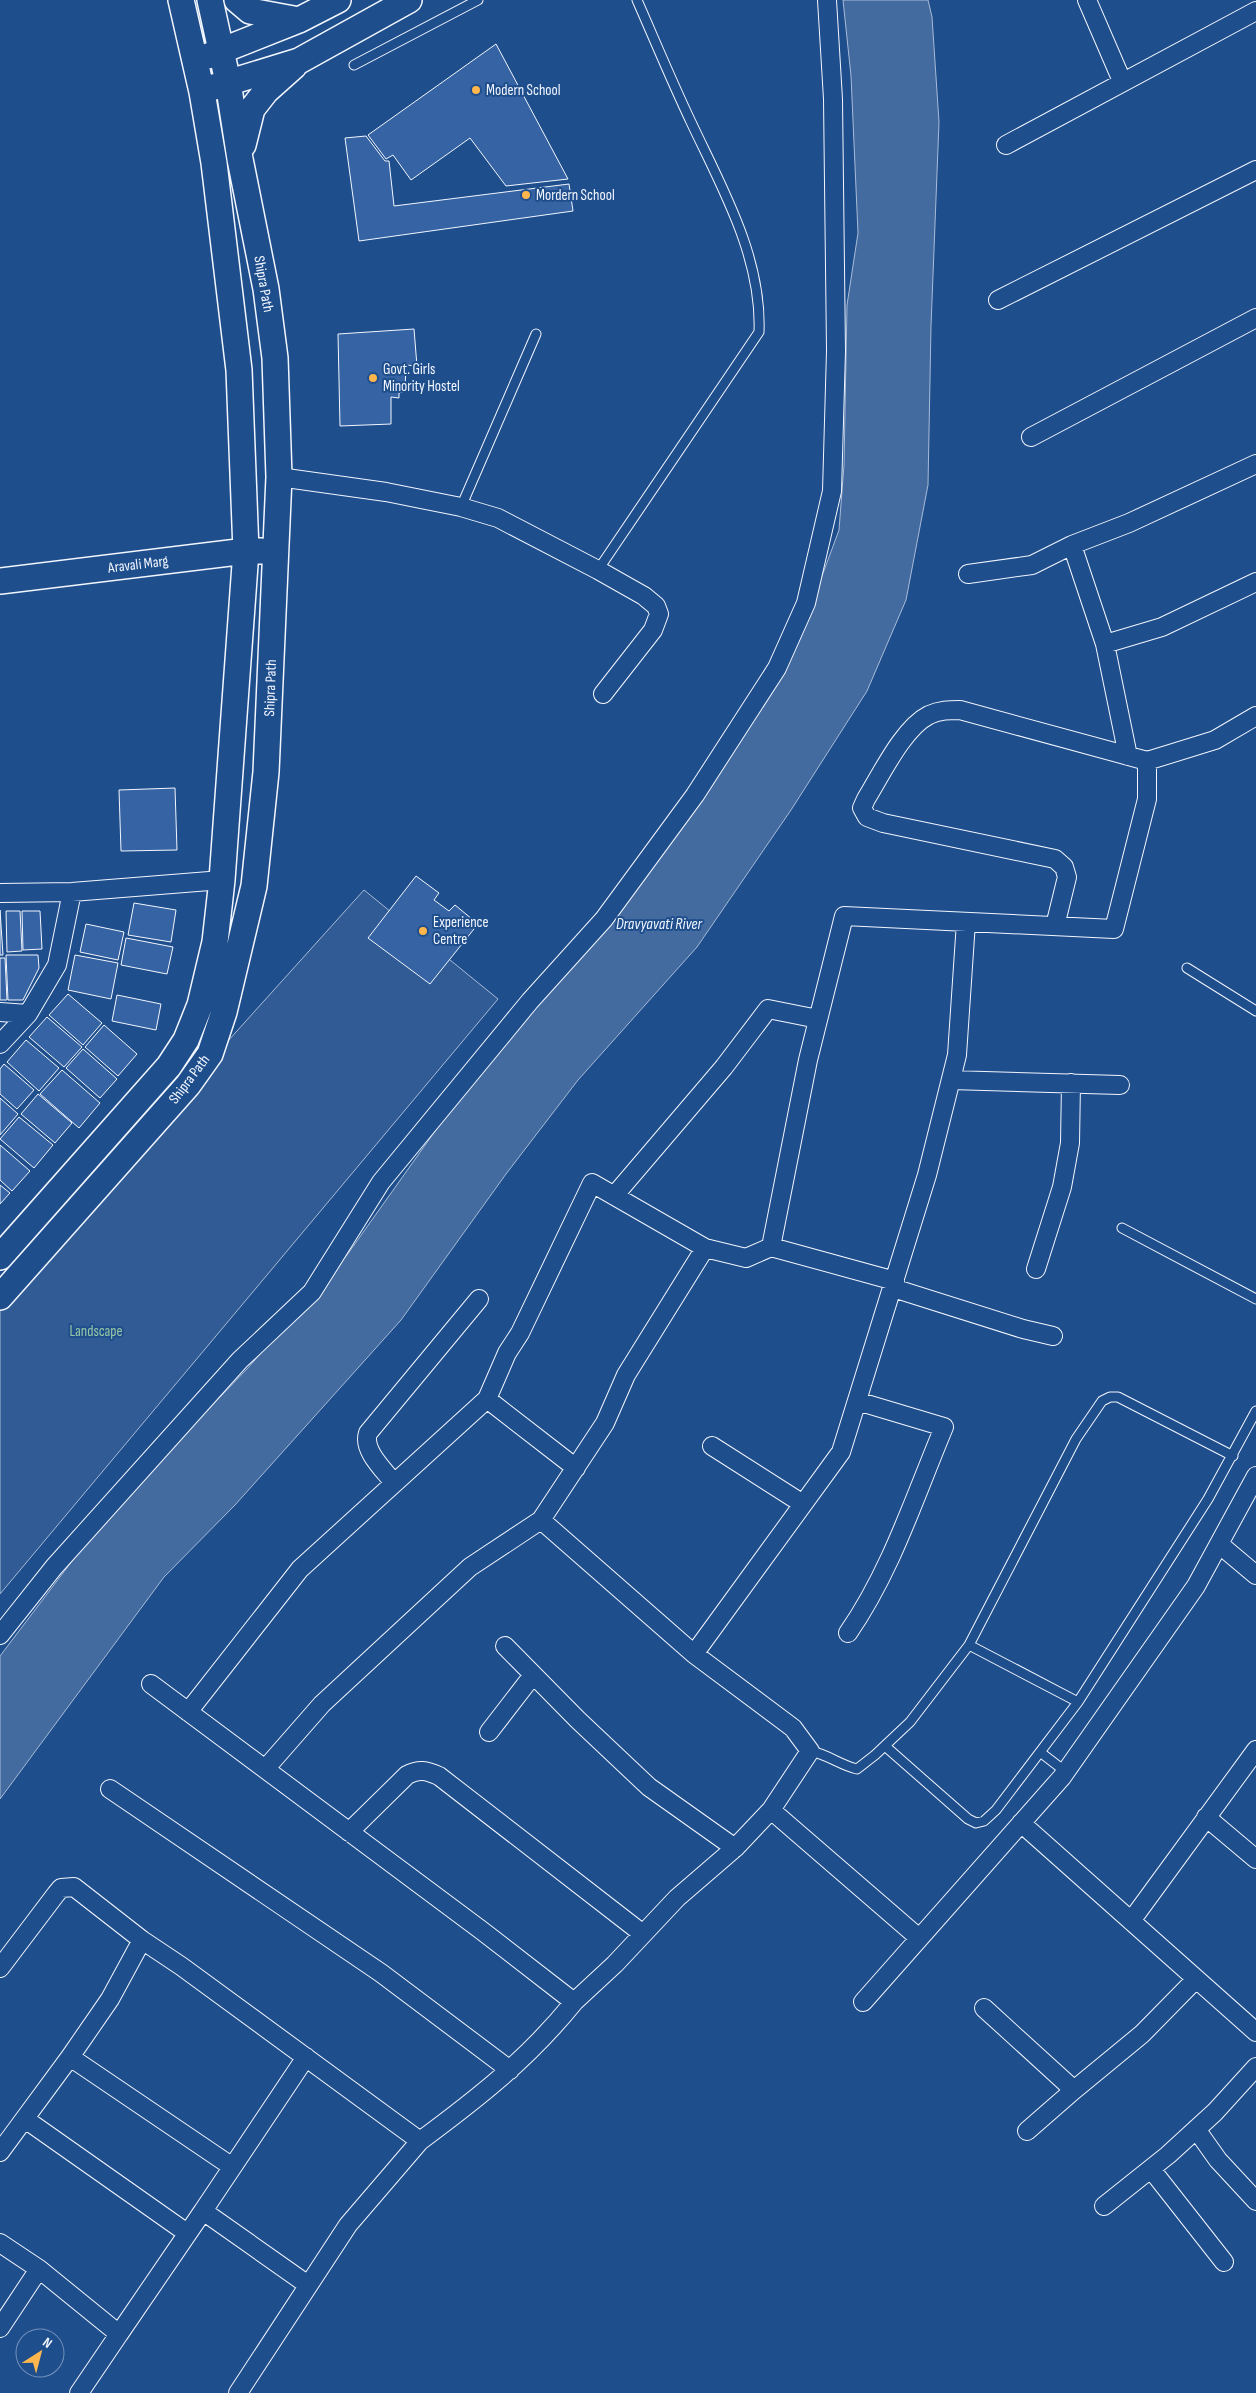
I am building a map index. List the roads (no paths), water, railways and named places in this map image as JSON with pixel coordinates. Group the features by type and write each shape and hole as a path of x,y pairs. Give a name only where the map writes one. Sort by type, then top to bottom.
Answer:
{"street":[{"name":"Shipra Path","path":"0,1257 169,1066 186,1040 200,1005 215,942 222,880 246,551 239,370 214,163 202,92 193,61 181,0"},
{"name":"Shipra Path","path":"0,1297 188,1085 210,1054 224,1012 254,886 266,772 279,477 275,358 266,289 240,159 228,82 210,0"},
{"path":"237,0 250,11 299,20"},
{"path":"193,61 222,52 299,20 338,0"},
{"path":"202,92 228,82 299,61 409,0"},
{"path":"0,1635 54,1567 240,1360 312,1292 381,1182 530,1001 604,919 695,795 777,668 806,603 832,491 836,351 835,225 833,99 827,0"},
{"path":"1087,0 1122,81"},
{"path":"1006,145 1122,81 1256,12 1249,0"},
{"path":"240,159 252,110 266,91 299,61"},
{"path":"998,300 1256,170"},
{"path":"1031,437 1256,318"},
{"path":"968,574 1032,565 1072,545 1129,523 1256,464"},
{"path":"279,477 386,492 462,507 498,518 644,596 656,606 659,614 653,630 603,694"},
{"path":"1072,545 1105,644 1128,756"},
{"name":"Aravali Marg","path":"0,581 246,551 276,551"},
{"path":"1105,644 1162,627 1256,582"},
{"path":"1055,926 1067,877 1064,867 1055,860 883,823 867,817 862,808 866,799 911,729 928,716 943,710 960,710 1147,761 1215,740 1256,716"},
{"path":"771,1247 808,1060 844,916 1114,929 1147,799 1147,761"},
{"path":"0,893 72,892 222,880"},
{"path":"0,1044 28,1014 57,965 72,892"},
{"path":"694,1654 841,1452 927,1175 957,1055 966,922"},
{"path":"614,1196 724,1067 768,1008 818,1020"},
{"path":"0,1012 28,1014"},
{"path":"951,1080 1120,1085"},
{"path":"1036,1270 1062,1188 1070,1143 1071,1083"},
{"path":"188,1712 300,1569 487,1399 507,1353 520,1333 592,1183 705,1248 746,1258 771,1247 894,1285 1024,1329 1052,1336"},
{"path":"266,1768 322,1704 470,1567 541,1520 605,1423 626,1375 705,1248"},
{"path":"394,1483 370,1451 366,1438 368,1433 479,1299"},
{"path":"487,1399 576,1468"},
{"path":"848,1633 864,1609 894,1547 944,1427 857,1401"},
{"path":"712,1446 803,1504"},
{"path":"863,2002 1066,1772 1196,1586 1256,1476"},
{"path":"238,2393 348,2225 420,2141 484,2095 549,2033 574,2002 677,1898 735,1848 771,1810 810,1751 793,1728 694,1654 541,1520"},
{"path":"1219,1544 1256,1575"},
{"path":"505,1646 649,1787 735,1848"},
{"path":"489,1732 534,1675"},
{"path":"150,1684 266,1768 574,2002"},
{"path":"1131,1921 1206,1817 1254,1756"},
{"path":"349,1832 407,1775 417,1770 428,1770 439,1776 643,1934"},
{"path":"110,1789 382,1973 510,2070"},
{"path":"771,1810 919,1938"},
{"path":"1206,1817 1256,1859"},
{"path":"1021,1823 1256,2032"},
{"path":"0,1968 61,1888 68,1886 74,1888 142,1940 182,1966 420,2141"},
{"path":"0,2152 70,2058 110,1999 142,1940"},
{"path":"1027,2131 1142,2034 1196,1979"},
{"path":"984,2008 1074,2090"},
{"path":"79,2393 306,2057"},
{"path":"70,2058 231,2166"},
{"path":"1104,2206 1151,2169 1215,2112 1256,2067"},
{"path":"25,2119 188,2233"},
{"path":"1196,2129 1218,2160 1256,2201"},
{"path":"1151,2169 1224,2262"},
{"path":"203,2211 308,2285"},
{"path":"0,2243 39,2270 119,2334"},
{"path":"0,2328 39,2270"}],"lane":[{"path":"354,65 478,0"},
{"path":"598,570 759,332 760,306 741,229 671,79 637,0"},
{"path":"462,507 536,334"},
{"path":"1187,968 1256,1011"},
{"path":"1122,1228 1256,1299"},
{"path":"810,1751 825,1754 847,1767 857,1768 885,1746 910,1722 969,1645 1076,1439 1102,1401 1110,1397 1118,1397 1233,1456"},
{"path":"885,1746 968,1819 976,1823 984,1821 996,1810 1078,1702 1179,1546 1233,1456 1256,1411"},
{"path":"969,1645 1078,1702"},
{"path":"1040,1752 1066,1772"}],"water":[{"name":"Dravyavati River","path":"843,0 928,0 932,17 939,122 931,326 928,485 906,600 867,691 791,810 697,947 578,1080 506,1174 401,1320 235,1505 164,1577 0,1799 0,1656 110,1511 247,1369 347,1255 482,1065 631,886 799,638 839,530 844,465 847,305 858,233 851,76"}],"place":[{"name":"Modern School","path":"476,90"},
{"name":"Mordern School","path":"526,195"},
{"name":"Govt. Girls Minority Hostel","path":"373,378"},
{"name":"Experience Centre","path":"423,931"}],"park label":[{"name":"Landscape","path":"96,1331"}]}
